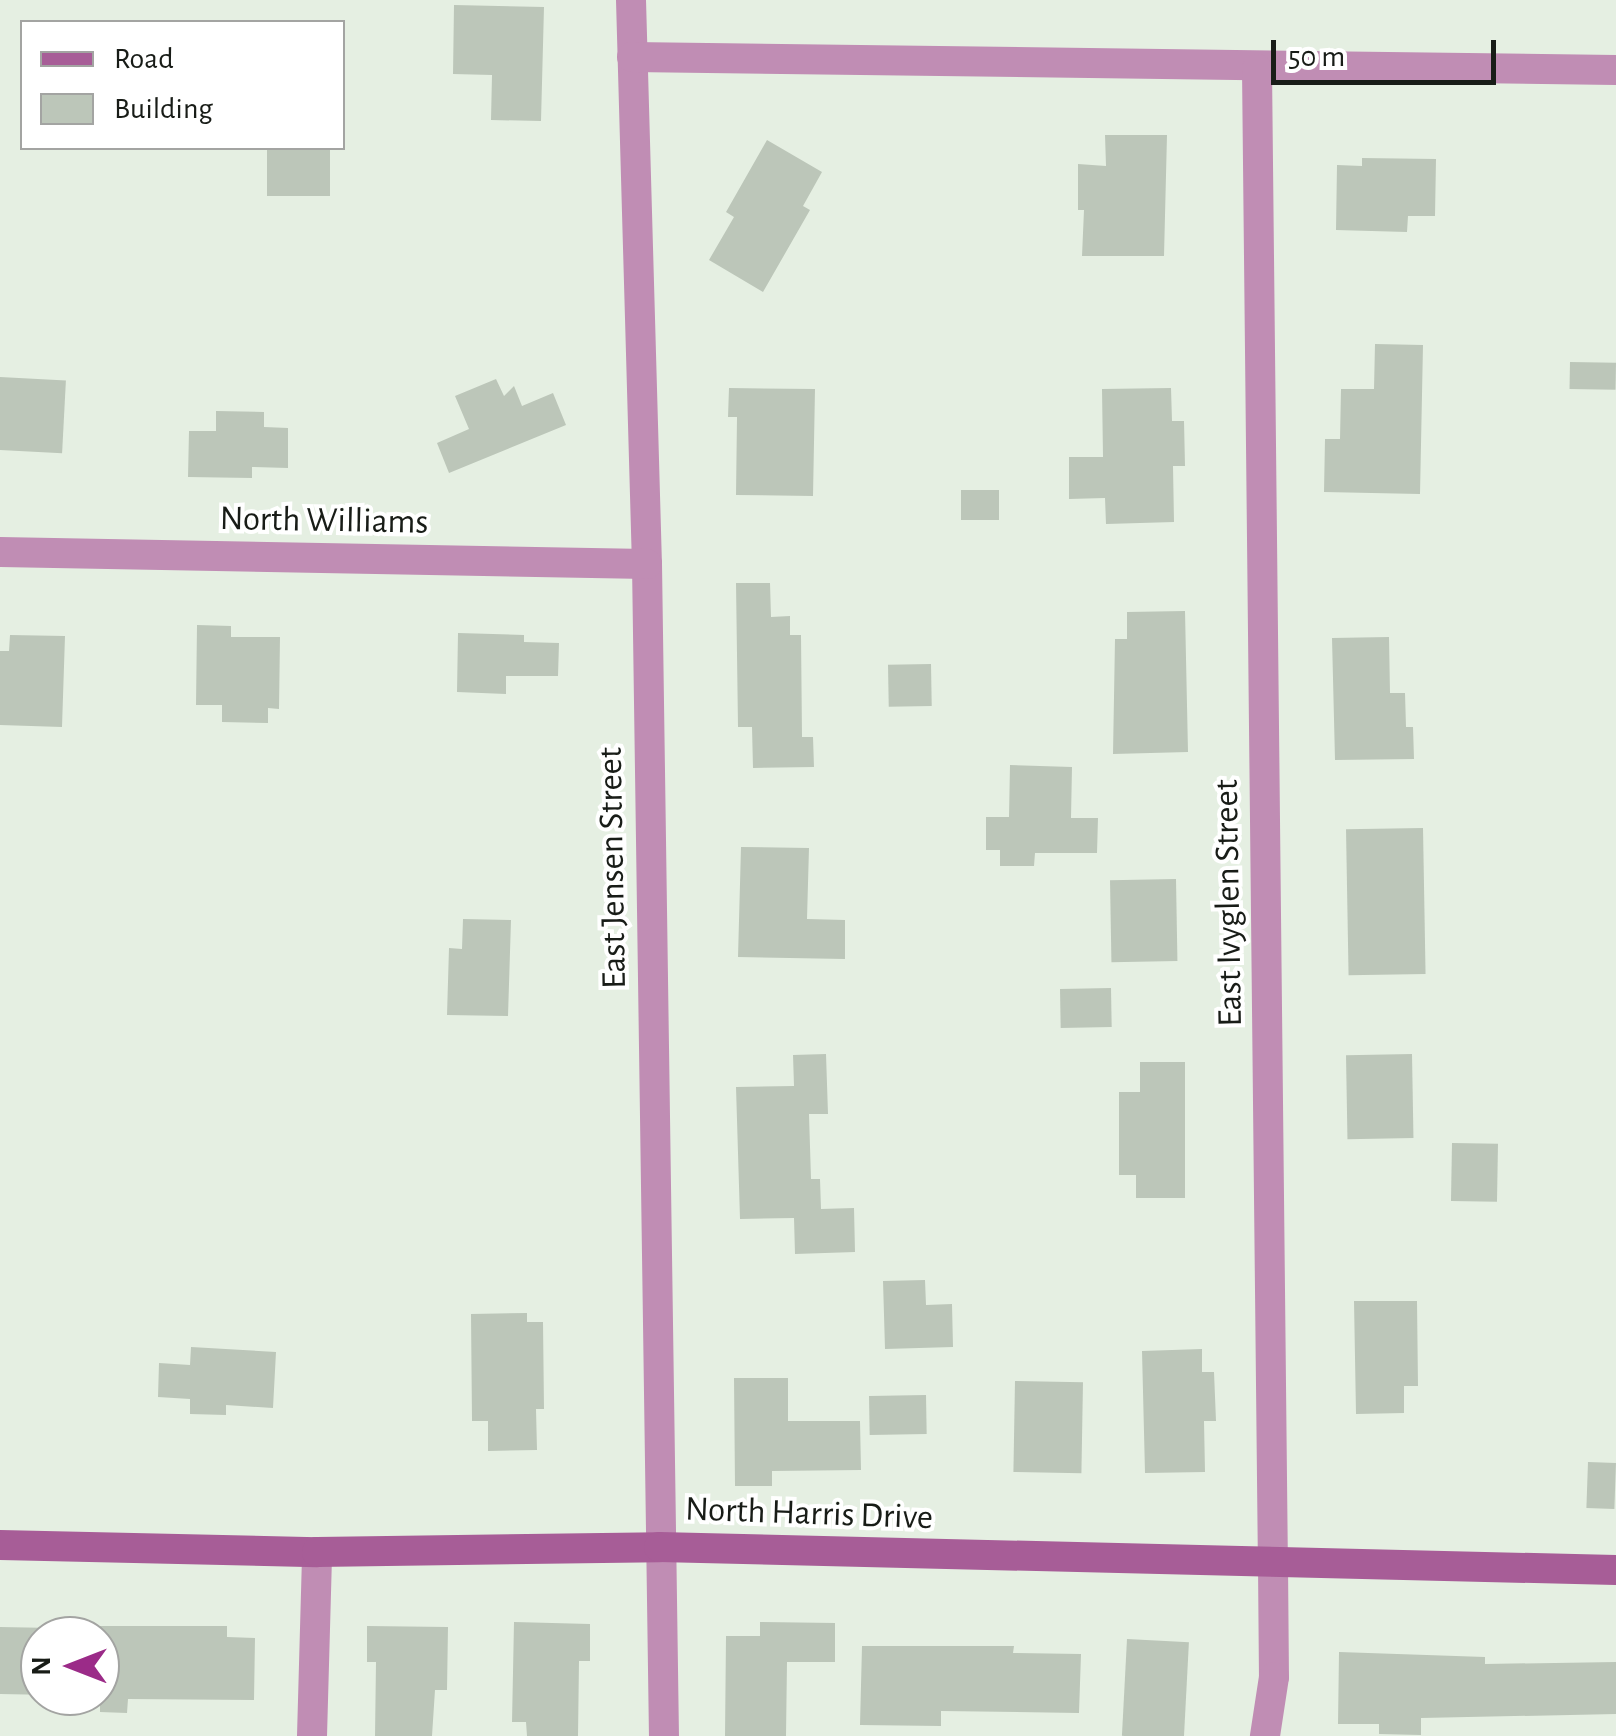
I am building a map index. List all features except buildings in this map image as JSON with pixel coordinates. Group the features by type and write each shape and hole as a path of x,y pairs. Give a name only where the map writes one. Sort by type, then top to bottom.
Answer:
{"street":[{"name":"East Jensen Street","path":"631,0 647,564 664,1736"},
{"path":"632,57 1616,70"},
{"name":"East Ivyglen Street","path":"1257,68 1274,1564 1274,1677 1266,1736"},
{"name":"North Williams","path":"0,552 647,564"},
{"name":"North Harris Drive","path":"0,1544 317,1552 659,1547 1616,1570"},
{"path":"312,1736 317,1552"}]}
